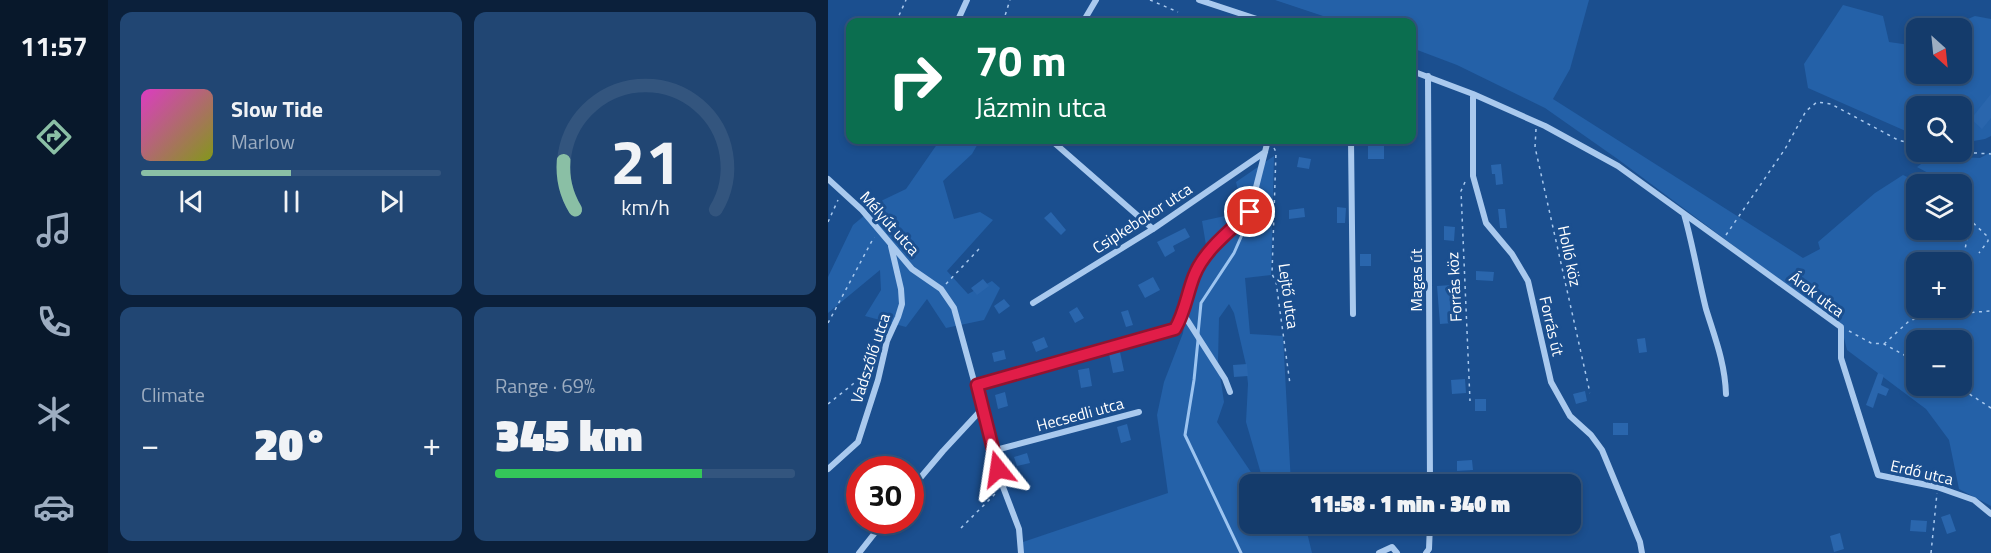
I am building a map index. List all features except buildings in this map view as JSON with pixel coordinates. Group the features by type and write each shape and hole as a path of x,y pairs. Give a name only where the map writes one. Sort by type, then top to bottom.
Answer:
{"street":[{"path":"959,18 967,0"},
{"path":"1085,18 1095,0"},
{"path":"1199,0 1254,18"},
{"name":"Árok utca","path":"1416,72 1473,94 1536,123 1618,166 1841,327 1841,358 1878,475"},
{"name":"Magas út","path":"1428,76 1430,474"},
{"name":"Forrás út","path":"1473,94 1473,176 1486,223 1512,254 1528,280 1551,382 1570,416 1591,435 1602,450 1642,553"},
{"path":"1056,144 1153,229"},
{"path":"977,385 1175,329 1184,315 1195,274 1208,254 1250,212 1267,144"},
{"path":"1351,144 1353,314"},
{"name":"Csipkebokor utca","path":"1033,303 1153,229 1265,151"},
{"name":"Mélyút utca","path":"828,179 862,210 912,269 941,290 954,308 977,385 992,451 1019,529 1021,553"},
{"path":"1684,213 1706,309 1721,352 1726,394"},
{"name":"Vadszőlő utca","path":"828,469 858,442 878,380 886,344 902,304 902,289 890,242"},
{"path":"1184,315 1225,379 1230,392"},
{"path":"924,473 982,409"},
{"name":"Hecsedli utca","path":"992,451 1139,412"},
{"name":"Erdő utca","path":"1878,475 1937,487 1974,500 1991,514"},
{"path":"859,553 874,534"},
{"path":"1426,553 1429,549 1430,534"},
{"path":"1379,553 1392,547 1397,553"}],"path":[{"path":"898,18 906,0"},
{"path":"1004,18 1010,0"},
{"path":"1150,0 1178,12"},
{"path":"1722,241 1785,149 1806,111 1817,102 1831,104 1906,142"},
{"name":"Holló köz","path":"1536,123 1536,147 1590,393"},
{"name":"Lejtő utca","path":"1274,146 1276,152 1272,274 1276,282 1290,384"},
{"path":"1972,153 1991,154"},
{"name":"Forrás köz","path":"1470,401 1461,191 1465,182 1473,176"},
{"path":"828,222 842,192"},
{"path":"1972,222 1988,237 1988,241 1979,253"},
{"path":"828,323 879,229"},
{"path":"941,290 979,249"},
{"path":"1972,312 1991,310"},
{"path":"1884,344 1908,322 1917,318"},
{"path":"1841,327 1871,343 1884,344 1906,357"},
{"path":"828,404 853,384 886,344"},
{"path":"1972,396 1991,408"},
{"path":"961,528 1003,487"},
{"path":"1931,553 1937,487"}],"shaded area":[{"path":"1275,0 1589,0 1570,69 1553,99 1803,258 1820,249 1818,242 1875,193 1903,175 1906,176 1906,240 1972,240 1972,174 1930,174 1917,167 1924,162 1972,162 1972,158 1980,158 1991,152 1991,506 1959,489 1949,440 1926,409 1909,396 1972,396 1972,330 1906,330 1906,394 1847,350 1841,326 1619,160 1545,108 1457,65 1416,50 1416,18 1329,18"},
{"path":"1843,5 1883,16 1889,42 1906,44 1906,84 1972,84 1972,18 1970,18 1975,16 1991,19 1991,136 1972,141 1972,96 1906,96 1906,131 1808,88 1804,64"},
{"path":"937,144 978,144 972,154 943,181 954,219 980,212 993,220 947,271 968,294 992,281 1000,288 984,320 946,328 927,299 906,327 865,316 881,290 880,270 828,313 828,277 853,225 883,200 906,189"},
{"path":"1274,156 1271,275 1245,278 1250,334 1283,336 1290,474 1261,474 1246,422 1248,384 1246,365 1234,313 1229,304 1219,318 1218,361 1224,402 1217,422 1252,474 1239,474 1239,534 1307,534 1312,553 1023,553 1023,542 1168,493 1157,415 1164,382 1183,333 1191,280 1207,251 1202,221 1243,212 1236,182"}],"waterway":[{"path":"1198,334 1201,303 1234,253 1245,228 1261,209 1262,198"},
{"path":"1198,340 1185,435 1241,553"}],"route":[{"path":"998,469 977,385 1175,329 1184,315 1195,274 1208,254 1250,212"}]}
